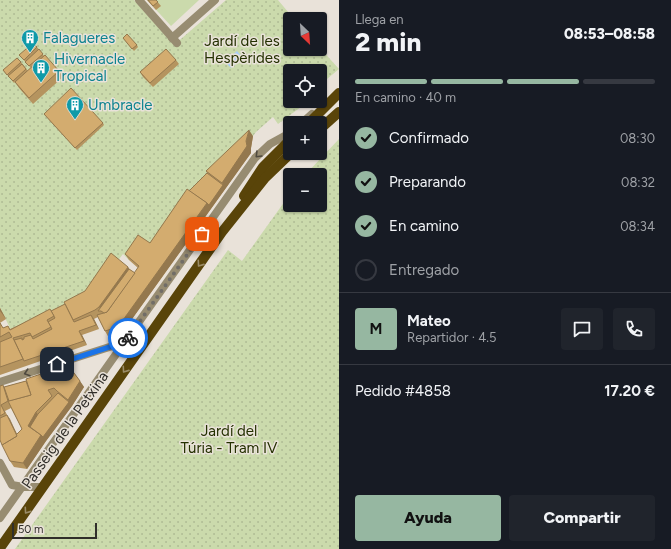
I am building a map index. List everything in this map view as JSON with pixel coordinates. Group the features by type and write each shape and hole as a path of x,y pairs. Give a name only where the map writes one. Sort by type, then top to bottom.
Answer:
{"main road":[{"path":"316,116 339,93"},
{"path":"327,123 339,112"},
{"name":"Passeig de la Petxina","path":"222,232 254,178 283,147"},
{"name":"Passeig de la Petxina","path":"0,548 222,232 265,178 284,160"}],"street":[{"path":"139,0 175,41 215,0"},
{"path":"311,116 339,93"},
{"name":"Passeig de la Petxina","path":"0,518 24,487 255,158 270,144 283,137"},
{"path":"0,382 125,342 146,340"},
{"path":"0,463 12,485 43,488"}],"green space":[{"name":"Jardí de les Hespèrides","path":"0,0 134,0 174,45 226,0 278,0 288,12 283,12 283,56 327,56 339,69 327,79 327,64 283,64 283,108 300,108 289,116 283,116 283,120 278,124 273,117 256,132 192,195 154,249 129,260 123,254 90,297 14,336 0,308"},
{"path":"147,0 199,0 171,26"},
{"name":"Jardí del Túria - Tram IV","path":"339,139 339,549 15,549 228,250 242,261 283,204 283,212 327,212 327,168 312,168 319,160 327,160 327,152"}],"water":[{"path":"237,51 243,58 231,68 225,62"}],"building":[{"path":"148,0 156,0 158,2 153,6"},
{"path":"127,34 137,45 132,49 123,38"},
{"path":"33,43 37,47 24,60 19,55"},
{"path":"39,49 43,54 29,66 25,62"},
{"path":"166,49 176,60 150,83 140,72"},
{"name":"Hivernacle Tropical","path":"45,55 59,71 29,98 15,82"},
{"path":"17,58 21,62 7,75 3,70"},
{"path":"22,64 26,69 13,81 8,76"},
{"name":"Umbracle","path":"71,88 103,123 75,148 44,114"},
{"path":"249,130 246,141 247,146 222,183 206,171"},
{"path":"207,173 223,185 209,205 189,191"},
{"path":"187,189 207,203 118,327 105,331 97,315 107,312 139,266 125,254 138,235 150,243"},
{"path":"111,253 128,267 99,307 73,320 64,302 85,291"},
{"path":"129,269 135,273 107,312 104,313 98,311"},
{"path":"65,304 74,322 91,315 96,325 79,331 84,341 24,361 14,340 22,338 22,340 24,337 31,335 33,339 52,329 48,322 55,318 51,311"},
{"path":"50,309 54,316 47,320 51,327 32,337 30,333 13,338 23,359 0,367 0,342 12,337 9,332 0,337 0,323 3,328 8,326 10,330"},
{"path":"68,365 80,381 68,400 54,388 48,390 52,396 36,412 28,426 41,435 23,463 10,461 2,445 17,436 16,435 22,429 8,401 31,395 26,379"},
{"path":"26,381 31,395 9,401 4,387"},
{"path":"3,385 8,401 1,405 5,413 0,416 0,386"},
{"path":"58,393 69,402 43,437 30,427 38,414"},
{"path":"7,415 17,436 2,445 0,440 0,418"}],"way so far":[{"path":"128,338 202,234"}],"place":[{"name":"Falagueres","path":"30,53"},
{"name":"Hivernacle Tropical","path":"41,83"},
{"name":"Umbracle","path":"75,120"}],"route":[{"path":"57,364 125,342 128,338"}]}
